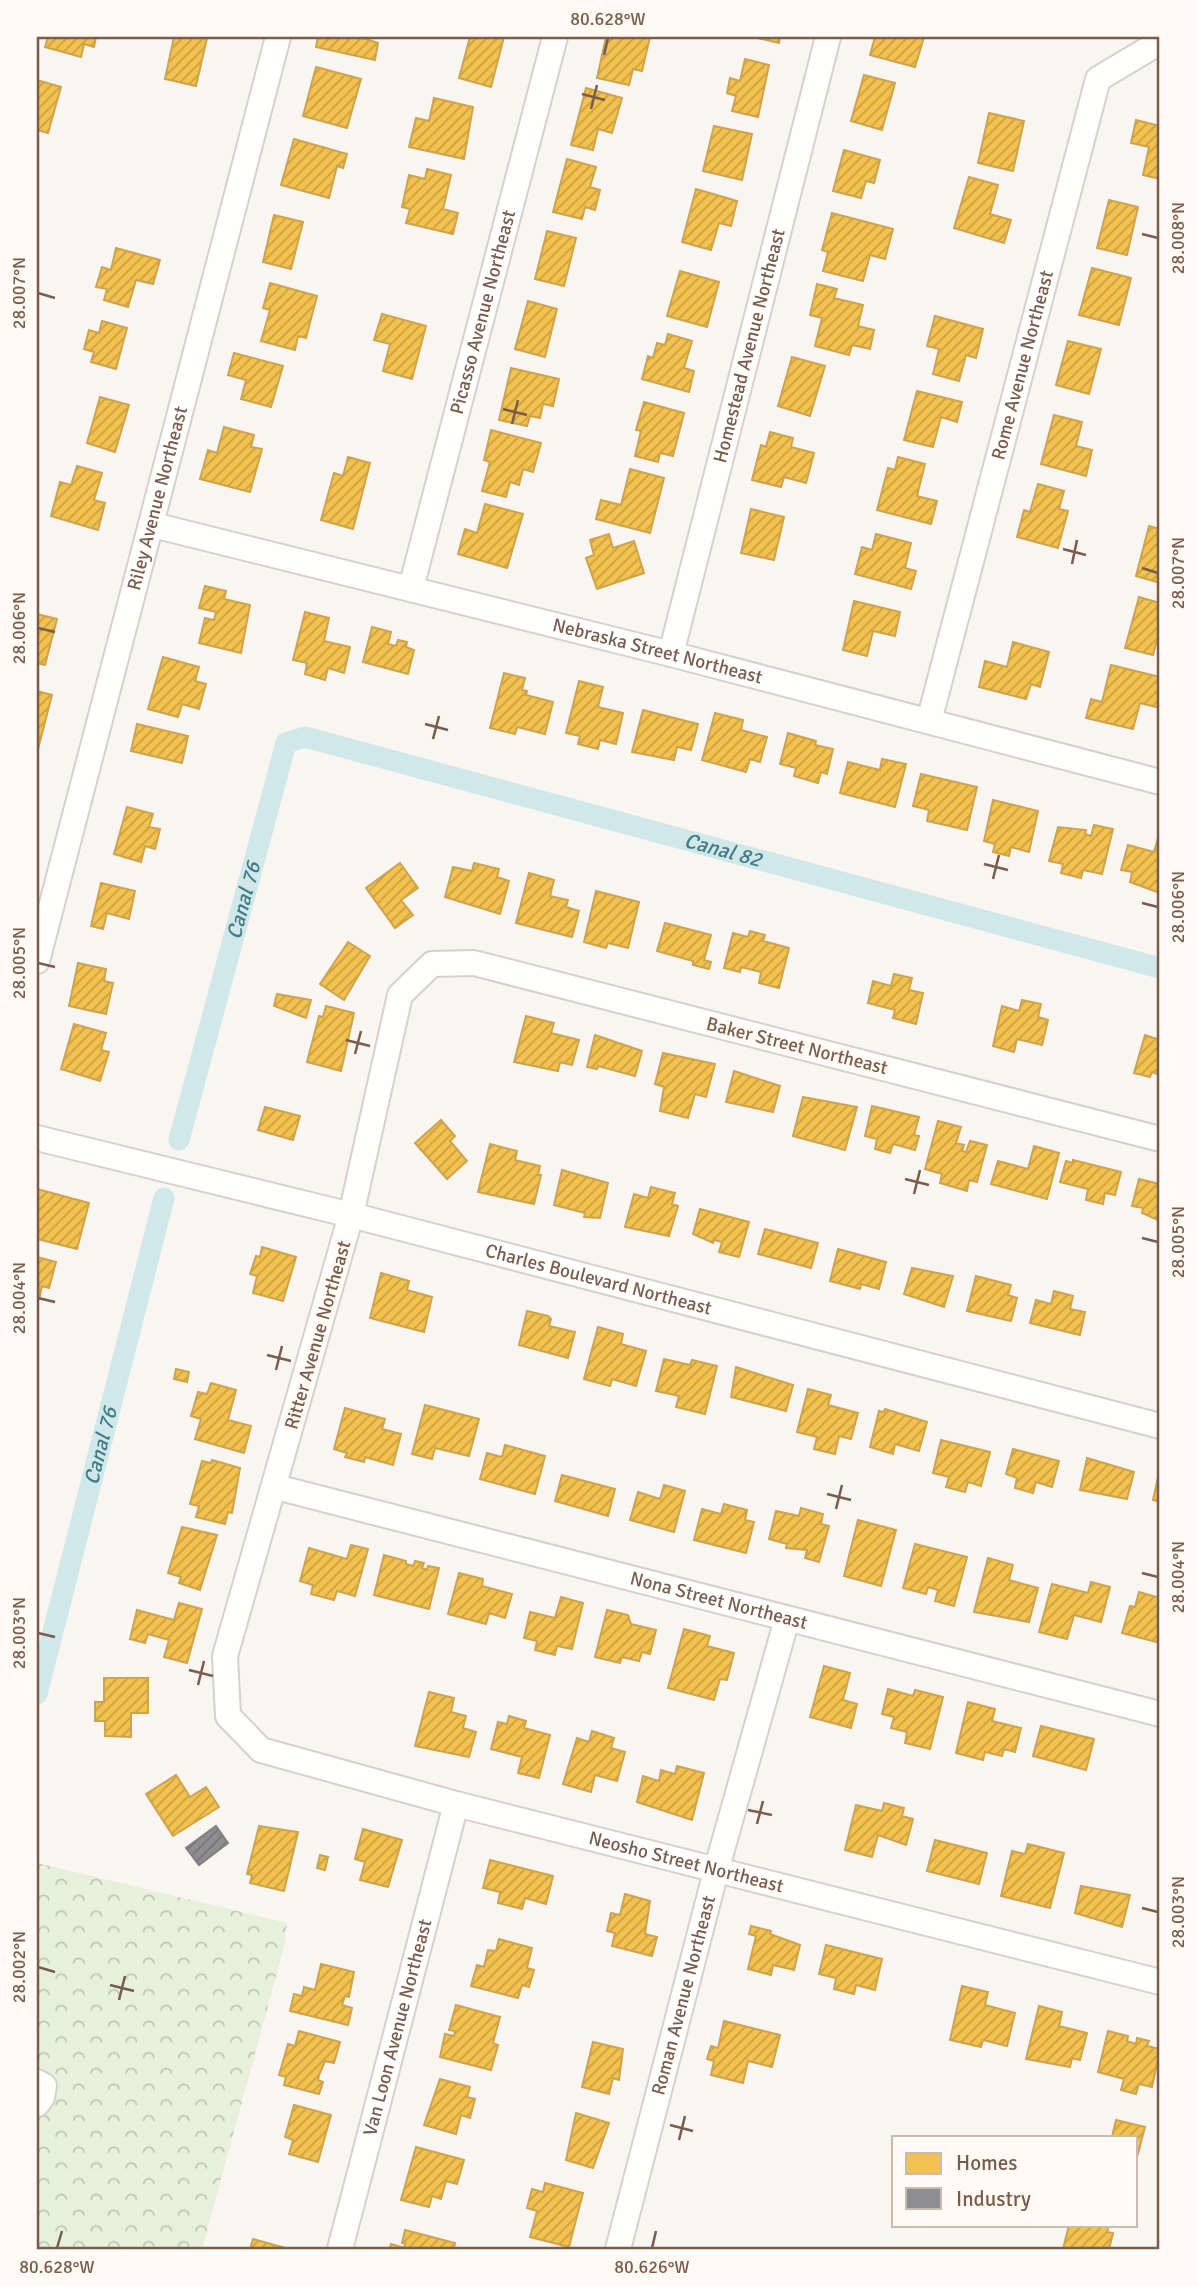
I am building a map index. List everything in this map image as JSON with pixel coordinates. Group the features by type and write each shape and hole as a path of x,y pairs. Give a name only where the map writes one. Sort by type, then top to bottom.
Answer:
{"street":[{"name":"Riley Avenue Northeast","path":"37,961 153,525 278,37"},
{"name":"Picasso Avenue Northeast","path":"411,588 555,37"},
{"name":"Homestead Avenue Northeast","path":"671,654 828,37"},
{"name":"Rome Avenue Northeast","path":"929,721 1098,79 1160,42"},
{"name":"Nebraska Street Northeast","path":"153,525 671,654 1160,782"},
{"name":"Baker Street Northeast","path":"432,964 474,963 1160,1139"},
{"name":"Ritter Avenue Northeast","path":"228,1716 226,1656 351,1215 400,995 432,964"},
{"name":"Charles Boulevard Northeast","path":"37,1138 351,1215 1160,1426"},
{"name":"Nona Street Northeast","path":"276,1487 1160,1714"},
{"name":"Roman Avenue Northeast","path":"618,2249 716,1871 786,1619"},
{"name":"Neosho Street Northeast","path":"228,1716 261,1750 456,1804 1160,1982"},
{"name":"Van Loon Avenue Northeast","path":"340,2249 456,1804"},
{"path":"37,2082 44,2086 37,2104"}],"green space":[{"path":"37,1863 287,1923 284,1947 202,2249 37,2249"}],"building: Homes":[{"path":"48,37 96,37 94,47 84,44 81,57 45,47"},
{"path":"174,37 207,38 196,86 165,79"},
{"path":"318,37 360,37 378,43 375,60 316,47"},
{"path":"470,37 504,37 491,87 459,78"},
{"path":"606,37 650,37 642,71 633,69 629,85 597,78"},
{"path":"753,37 780,37 779,43"},
{"path":"875,37 924,37 915,67 870,55"},
{"path":"745,59 769,65 758,117 732,111 736,96 727,93 730,78 740,81"},
{"path":"316,67 361,79 347,128 303,116"},
{"path":"864,75 895,83 882,130 851,121"},
{"path":"37,80 61,87 48,133 37,130"},
{"path":"586,88 622,98 612,133 598,129 593,150 571,145"},
{"path":"434,98 473,107 464,159 409,147 416,118 429,121"},
{"path":"989,113 1024,121 1013,171 978,163"},
{"path":"1136,120 1160,126 1160,179 1143,175 1149,147 1131,143"},
{"path":"714,126 752,134 742,180 703,171"},
{"path":"294,139 347,154 343,168 337,166 329,198 281,185"},
{"path":"844,150 880,160 874,183 866,181 861,198 833,191"},
{"path":"567,159 596,167 590,187 600,190 595,210 585,207 582,219 553,212"},
{"path":"427,169 451,175 443,209 458,213 453,234 406,223 410,209 402,207 409,175 425,179"},
{"path":"969,177 998,185 990,214 1011,220 1004,243 954,228"},
{"path":"696,189 737,201 731,226 719,223 711,250 682,242"},
{"path":"1109,200 1138,207 1127,255 1097,248"},
{"path":"832,213 893,229 885,259 870,255 863,281 823,271 828,252 822,250"},
{"path":"274,215 303,222 291,269 263,262"},
{"path":"547,231 576,238 564,286 535,279"},
{"path":"116,248 160,260 153,284 136,280 128,307 104,300 107,289 96,287 102,267 111,270"},
{"path":"1092,268 1131,278 1119,325 1079,315"},
{"path":"680,271 719,282 707,327 667,316"},
{"path":"270,283 317,296 306,338 298,336 295,350 261,341 270,310 263,308"},
{"path":"817,284 837,289 834,298 863,305 858,326 874,330 870,349 852,345 849,355 815,346 822,318 810,315"},
{"path":"528,301 557,309 545,357 515,349"},
{"path":"382,314 426,326 412,379 383,371 390,344 374,340"},
{"path":"935,316 983,329 976,358 966,355 959,381 933,374 939,349 927,346"},
{"path":"102,321 127,328 116,369 91,362 94,352 84,349 89,330 99,333"},
{"path":"668,334 692,341 684,368 694,371 689,392 642,379 648,356 653,358 657,343 665,345"},
{"path":"1068,341 1101,349 1089,394 1056,385"},
{"path":"234,353 283,366 271,407 241,399 246,380 228,375"},
{"path":"792,357 825,366 810,416 778,406"},
{"path":"511,368 559,379 553,406 543,404 540,418 530,416 527,426 499,420"},
{"path":"917,391 962,402 957,422 941,417 933,447 904,440"},
{"path":"100,397 129,405 115,452 87,443"},
{"path":"644,402 684,413 673,456 660,453 658,462 635,456 641,431 636,430"},
{"path":"1054,415 1082,422 1076,446 1092,450 1086,476 1041,464"},
{"path":"224,427 254,435 251,447 262,449 250,492 200,479 208,450 217,453"},
{"path":"491,430 541,443 533,472 523,469 519,485 510,482 506,497 482,491 490,462 484,460"},
{"path":"770,432 793,438 791,447 814,453 806,483 784,477 781,487 752,480 761,445 766,447"},
{"path":"348,457 370,463 353,529 321,520 334,473 343,476"},
{"path":"898,457 925,464 917,496 937,501 931,524 877,510 888,468 895,470"},
{"path":"77,466 102,473 94,500 105,503 98,530 51,516 60,482 71,485"},
{"path":"630,469 664,478 650,533 596,519 601,500 621,505"},
{"path":"1038,484 1064,491 1059,509 1068,511 1058,548 1017,537 1024,510 1030,512"},
{"path":"485,504 523,514 507,568 458,554 465,529 477,533"},
{"path":"751,509 784,517 774,560 741,553"},
{"path":"1149,526 1160,529 1160,583 1136,576"},
{"path":"609,534 613,548 634,541 644,573 597,589 586,558 594,555 590,540"},
{"path":"876,534 911,543 905,568 916,571 911,589 855,574 862,547 872,550"},
{"path":"205,586 226,591 224,599 250,605 241,653 199,643 205,618 214,620 216,612 199,608"},
{"path":"1139,597 1160,603 1160,628 1153,655 1125,648"},
{"path":"854,601 900,612 895,636 873,631 867,656 843,650"},
{"path":"305,612 329,618 324,641 350,647 344,673 328,668 325,680 305,674 307,663 293,660"},
{"path":"37,614 57,619 45,665 37,663"},
{"path":"372,627 391,632 388,644 396,646 398,640 407,642 406,647 414,650 408,674 363,662"},
{"path":"1013,642 1049,652 1040,687 1031,684 1026,699 979,687 985,661 1007,667"},
{"path":"163,657 199,667 195,681 206,684 199,709 182,704 178,717 148,709"},
{"path":"1111,665 1160,677 1160,708 1140,703 1133,729 1086,718 1091,699 1102,702"},
{"path":"504,673 525,678 522,690 527,691 526,695 553,702 545,734 517,727 515,734 490,728"},
{"path":"579,681 603,687 598,707 623,713 616,744 600,740 598,749 578,744 580,736 566,733"},
{"path":"37,691 52,695 37,753"},
{"path":"643,710 698,724 691,750 677,747 674,760 632,752"},
{"path":"715,713 743,720 741,730 767,737 760,762 750,759 746,772 702,760"},
{"path":"137,724 188,736 182,763 131,751"},
{"path":"788,733 816,741 815,745 833,749 827,774 821,772 818,783 794,776 796,768 780,764"},
{"path":"882,759 906,764 895,807 840,793 848,762 880,770"},
{"path":"921,774 977,787 967,830 927,821 929,810 913,806"},
{"path":"993,800 1038,811 1029,852 1011,847 1009,856 993,852 995,844 984,841"},
{"path":"127,807 153,814 149,827 160,829 155,849 145,846 141,862 114,854"},
{"path":"1094,825 1113,829 1102,874 1083,870 1081,878 1061,873 1063,864 1049,861 1058,827 1086,830 1085,834 1091,836"},
{"path":"1158,838 1160,893 1130,882 1132,872 1121,870 1128,845 1154,852"},
{"path":"400,863 418,888 401,900 413,915 395,928 366,888"},
{"path":"474,863 499,869 497,877 509,881 500,914 445,897 453,867 472,871"},
{"path":"529,873 554,880 550,896 568,900 566,907 579,911 572,937 516,923"},
{"path":"101,883 135,891 129,919 107,913 103,929 91,926"},
{"path":"596,891 639,902 628,948 608,943 606,948 584,942"},
{"path":"665,923 711,935 704,960 711,962 709,969 693,965 693,961 657,951"},
{"path":"750,931 765,935 763,941 789,948 779,988 759,983 761,972 741,967 740,972 724,968 733,933 748,937"},
{"path":"348,942 370,956 344,1000 320,984"},
{"path":"78,963 106,969 104,981 113,983 106,1014 69,1006"},
{"path":"894,974 912,978 909,990 923,993 916,1024 893,1018 895,1010 868,1003 873,981 891,986"},
{"path":"277,994 311,1000 306,1018 274,1006"},
{"path":"1022,1000 1041,1004 1038,1017 1048,1020 1042,1045 1017,1039 1014,1052 993,1046 1002,1006 1019,1011"},
{"path":"326,1006 354,1013 341,1071 307,1062 319,1016 323,1017"},
{"path":"526,1016 554,1023 551,1033 579,1040 572,1065 560,1062 558,1071 514,1062"},
{"path":"74,1024 106,1033 101,1050 109,1052 100,1081 61,1069"},
{"path":"595,1035 642,1051 635,1076 598,1066 597,1069 587,1067"},
{"path":"1145,1035 1160,1040 1160,1075 1152,1072 1150,1077 1134,1073"},
{"path":"663,1053 715,1064 706,1097 695,1094 688,1118 660,1111 664,1087 655,1084"},
{"path":"734,1071 780,1086 773,1112 726,1102"},
{"path":"803,1097 857,1107 845,1150 793,1136"},
{"path":"872,1106 919,1117 914,1135 919,1136 915,1150 893,1144 890,1153 875,1149 877,1139 865,1136"},
{"path":"265,1107 300,1116 293,1140 258,1130"},
{"path":"441,1120 455,1136 450,1141 467,1161 447,1179 415,1143"},
{"path":"938,1121 961,1127 956,1143 964,1145 962,1151 966,1152 970,1141 987,1145 977,1182 969,1180 967,1191 940,1183 942,1174 925,1169"},
{"path":"490,1144 517,1151 515,1160 540,1166 538,1175 541,1175 534,1204 478,1192"},
{"path":"1034,1146 1059,1153 1047,1199 991,1184 998,1161 1028,1169"},
{"path":"1073,1160 1121,1172 1115,1195 1105,1193 1103,1204 1086,1200 1088,1189 1060,1182 1066,1161 1073,1163"},
{"path":"562,1170 608,1183 600,1218 584,1217 585,1213 554,1205"},
{"path":"1139,1179 1160,1184 1160,1221 1142,1213 1143,1208 1132,1206"},
{"path":"651,1187 675,1193 672,1204 678,1206 669,1236 625,1227 634,1194 648,1198"},
{"path":"37,1189 89,1203 77,1249 37,1239"},
{"path":"700,1209 749,1222 739,1257 719,1252 722,1242 714,1240 713,1243 693,1234"},
{"path":"765,1229 818,1243 811,1268 758,1254"},
{"path":"262,1247 296,1257 283,1301 253,1293 257,1276 250,1274 256,1256 260,1257"},
{"path":"838,1249 886,1262 879,1289 861,1284 860,1289 830,1281"},
{"path":"37,1257 56,1262 49,1288 42,1286 39,1300"},
{"path":"912,1268 953,1276 944,1307 904,1294"},
{"path":"381,1273 409,1281 407,1290 432,1297 424,1332 370,1318"},
{"path":"976,1276 1011,1285 1008,1295 1017,1298 1011,1321 967,1311"},
{"path":"1054,1291 1073,1296 1070,1309 1085,1312 1080,1335 1030,1323 1036,1300 1051,1304"},
{"path":"527,1311 548,1316 551,1319 549,1326 575,1332 568,1358 519,1345"},
{"path":"598,1327 623,1334 621,1344 646,1351 636,1386 612,1379 610,1386 584,1379"},
{"path":"664,1359 690,1365 692,1360 717,1366 705,1414 676,1407 679,1396 656,1391"},
{"path":"736,1367 793,1385 786,1411 731,1397"},
{"path":"176,1369 189,1372 187,1382 174,1379"},
{"path":"211,1383 236,1390 228,1420 251,1426 244,1453 195,1439 201,1419 191,1416 198,1392 207,1394"},
{"path":"808,1389 831,1395 828,1405 858,1413 851,1439 839,1436 835,1454 814,1449 817,1437 797,1432"},
{"path":"425,1405 479,1419 469,1456 435,1448 432,1459 412,1454"},
{"path":"345,1408 385,1419 382,1429 401,1434 393,1465 365,1457 364,1462 345,1457 347,1453 334,1449"},
{"path":"885,1409 927,1422 919,1451 895,1444 893,1454 870,1447 879,1411 884,1412"},
{"path":"941,1440 990,1452 981,1486 968,1482 965,1492 946,1487 949,1477 933,1473"},
{"path":"505,1445 545,1456 535,1494 480,1479 487,1453 502,1457"},
{"path":"1013,1449 1059,1461 1052,1487 1036,1482 1033,1493 1015,1488 1017,1478 1006,1474"},
{"path":"1087,1458 1134,1472 1127,1499 1080,1490"},
{"path":"212,1460 240,1468 232,1513 228,1512 225,1524 196,1517 199,1506 190,1504 202,1461 211,1463"},
{"path":"562,1475 615,1489 608,1516 555,1501"},
{"path":"1158,1477 1160,1478 1160,1502 1153,1500"},
{"path":"664,1485 685,1491 674,1532 630,1520 638,1492 660,1499"},
{"path":"724,1504 747,1510 745,1520 754,1522 746,1553 694,1540 702,1509 721,1514"},
{"path":"801,1508 823,1514 821,1524 829,1526 819,1562 805,1558 807,1550 786,1548 787,1544 769,1539 776,1511 799,1516"},
{"path":"858,1520 896,1530 881,1586 844,1576"},
{"path":"182,1527 217,1535 200,1590 179,1583 181,1577 168,1573"},
{"path":"915,1544 967,1557 954,1606 935,1601 938,1590 928,1587 926,1594 903,1588"},
{"path":"351,1545 368,1549 355,1596 337,1591 334,1600 311,1594 313,1585 300,1581 309,1548 347,1559"},
{"path":"384,1555 406,1561 406,1564 413,1566 415,1561 424,1563 422,1568 427,1570 428,1566 439,1568 429,1609 374,1595"},
{"path":"988,1558 1013,1565 1009,1580 1038,1588 1029,1622 974,1612"},
{"path":"459,1573 483,1579 482,1586 512,1594 505,1618 489,1613 486,1624 448,1614"},
{"path":"1091,1582 1110,1587 1101,1622 1074,1615 1067,1639 1039,1632 1052,1584 1088,1593"},
{"path":"1139,1592 1160,1598 1160,1643 1122,1633 1130,1606 1135,1607"},
{"path":"561,1597 583,1603 572,1649 557,1646 555,1655 535,1650 537,1641 524,1638 530,1612 555,1618"},
{"path":"179,1603 202,1609 187,1663 164,1657 169,1640 148,1634 145,1643 130,1639 137,1610 174,1620"},
{"path":"607,1610 628,1615 631,1624 656,1630 650,1654 642,1652 639,1661 622,1657 620,1663 595,1657"},
{"path":"684,1629 710,1636 707,1646 734,1653 727,1680 720,1679 714,1700 668,1688"},
{"path":"824,1666 850,1673 843,1700 857,1704 851,1728 810,1717"},
{"path":"104,1678 148,1678 148,1713 131,1713 131,1737 105,1736 105,1721 95,1721 95,1702 104,1702"},
{"path":"888,1689 913,1696 915,1690 943,1697 930,1749 905,1743 907,1732 891,1728 894,1717 882,1714"},
{"path":"429,1692 454,1698 451,1712 466,1716 463,1728 476,1732 469,1757 415,1746"},
{"path":"968,1702 995,1709 992,1721 1021,1728 1015,1752 1004,1749 1002,1756 985,1752 983,1760 956,1753"},
{"path":"509,1716 526,1721 524,1728 550,1735 539,1778 518,1773 522,1757 491,1749 498,1722 507,1724"},
{"path":"1041,1726 1094,1739 1086,1770 1033,1756"},
{"path":"592,1731 614,1738 611,1748 625,1752 617,1781 595,1775 591,1792 563,1784 577,1738 589,1742"},
{"path":"677,1766 704,1773 692,1820 637,1802 643,1776 659,1781 661,1770 675,1774"},
{"path":"176,1775 190,1797 206,1787 219,1807 173,1836 146,1794"},
{"path":"884,1803 904,1808 902,1816 913,1819 906,1845 878,1835 872,1857 845,1850 856,1805 882,1811"},
{"path":"259,1826 298,1832 284,1891 250,1883 252,1875 247,1874"},
{"path":"363,1829 402,1840 388,1887 360,1880 365,1862 355,1859"},
{"path":"935,1840 987,1853 979,1884 927,1871"},
{"path":"1028,1844 1064,1853 1050,1908 1001,1896 1012,1851 1025,1854"},
{"path":"320,1855 328,1857 325,1870 317,1868"},
{"path":"490,1860 553,1876 546,1904 525,1898 522,1909 498,1903 500,1892 483,1888"},
{"path":"1081,1886 1130,1895 1122,1927 1075,1913"},
{"path":"625,1894 650,1901 645,1934 657,1937 652,1956 612,1946 615,1933 607,1931 611,1913 620,1915"},
{"path":"751,1926 771,1931 770,1934 800,1945 794,1970 773,1965 771,1975 748,1969 756,1936 749,1934"},
{"path":"499,1939 532,1948 527,1968 534,1970 529,1987 522,1985 518,1998 471,1986 477,1965 484,1967 488,1950 496,1951"},
{"path":"826,1945 882,1959 875,1990 856,1985 854,1994 834,1989 836,1978 819,1974"},
{"path":"321,1964 354,1972 349,1997 345,1996 342,2005 352,2008 348,2025 290,2011 294,1994 302,1996 304,1987 315,1990"},
{"path":"962,1986 988,1992 985,2005 1015,2013 1007,2046 983,2040 981,2047 950,2040"},
{"path":"456,2005 500,2017 493,2043 498,2045 491,2070 440,2057 445,2034 454,2036 455,2031 449,2030"},
{"path":"1039,2006 1062,2012 1059,2026 1087,2033 1080,2060 1072,2058 1070,2067 1026,2059"},
{"path":"724,2021 780,2035 772,2067 748,2061 743,2083 711,2075 714,2061 707,2059 711,2046 718,2048"},
{"path":"299,2031 340,2042 334,2063 325,2061 319,2075 318,2080 323,2082 319,2094 284,2085 286,2077 279,2075 288,2044 295,2046"},
{"path":"1108,2031 1128,2036 1127,2041 1136,2044 1137,2038 1149,2041 1147,2046 1160,2049 1152,2087 1139,2084 1136,2094 1121,2090 1124,2079 1098,2072"},
{"path":"593,2042 623,2049 619,2080 613,2078 609,2094 582,2087"},
{"path":"440,2079 470,2087 467,2097 475,2099 470,2118 461,2115 456,2134 424,2125"},
{"path":"294,2105 331,2115 318,2162 289,2154 293,2140 285,2137"},
{"path":"576,2113 609,2123 593,2168 566,2160"},
{"path":"1116,2120 1145,2127 1138,2153 1138,2136 1112,2136"},
{"path":"416,2147 464,2160 457,2184 446,2181 441,2199 432,2196 429,2207 401,2200"},
{"path":"545,2183 583,2193 569,2247 530,2237 537,2211 527,2208 532,2189 543,2192"},
{"path":"1069,2226 1109,2226 1107,2232 1113,2233 1109,2249 1063,2249"},
{"path":"405,2230 455,2243 454,2249 390,2249 391,2244 404,2248 405,2243 402,2243"},
{"path":"253,2239 289,2249 250,2249"}],"building: Industry":[{"path":"216,1826 228,1843 199,1865 186,1848"}],"waterway":[{"name":"Canal 82","path":"179,1140 286,743 305,737 1160,968"},
{"name":"Canal 76","path":"37,1694 164,1198"}]}
